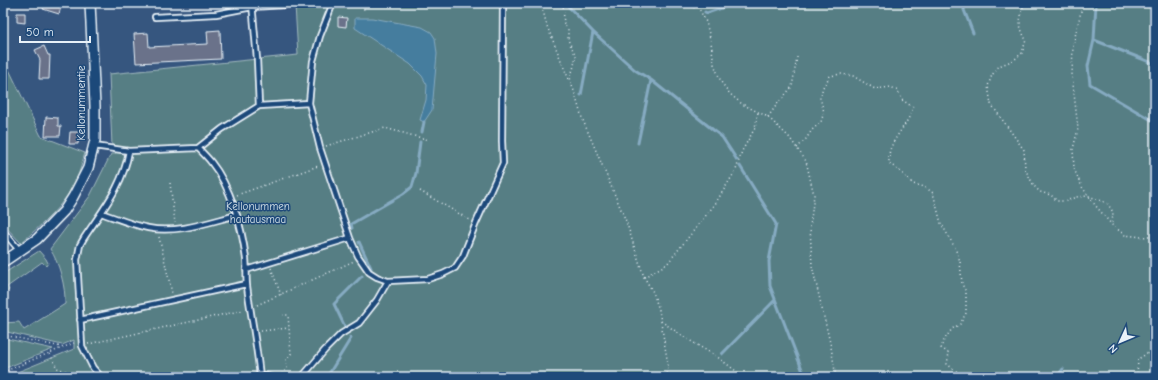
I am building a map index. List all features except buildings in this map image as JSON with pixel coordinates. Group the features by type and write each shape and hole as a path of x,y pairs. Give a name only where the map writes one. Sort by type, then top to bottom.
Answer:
{"street":[{"name":"Kellonummentie","path":"3,262 37,239 64,211 88,168 95,140 95,106 90,3"}],"lane":[{"path":"333,3 320,36 313,61 309,104 320,148 350,238 369,272 388,281 428,279 455,268 463,256 503,163 503,3"},
{"path":"155,17 216,14 252,5 284,6"},
{"path":"252,5 257,59 259,106"},
{"path":"94,146 129,151 198,148 222,129 259,106 309,104"},
{"path":"198,148 211,161 219,174 230,197 243,236 246,284 255,331 259,377 270,377"},
{"path":"101,377 93,368 82,346 77,260 80,245 117,189 125,169 129,151"},
{"path":"101,213 147,228 157,229 197,225 236,215"},
{"path":"3,231 20,251"},
{"path":"246,270 350,238"},
{"path":"302,377 341,334 359,323 377,300 388,281"},
{"path":"80,320 246,284"}],"path":[{"path":"312,3 330,9"},
{"path":"358,3 366,11"},
{"path":"541,3 547,26 571,83 582,118 626,221 644,277 653,292 661,321 663,344 668,365 667,377"},
{"path":"564,3 562,13 564,18 563,22 568,29 568,40 576,56 570,76 571,83"},
{"path":"696,3 706,22 714,64 721,82 730,94 742,104 768,117 789,137 806,161 814,195 810,227 812,266 831,346 836,377"},
{"path":"1024,3 1019,17 1021,29 1026,40 1022,53 1014,60 1000,66 992,75 988,86 991,104 1024,150 1025,169 1034,186 1040,192 1051,195 1057,201 1066,201 1076,197 1089,196 1108,203 1113,212 1112,225"},
{"path":"1083,3 1077,35 1073,45 1072,75 1078,129 1073,149 1074,169 1082,187 1112,225 1125,235 1155,236"},
{"path":"768,117 792,86 797,57"},
{"path":"797,148 821,122 824,112 820,98 823,87 830,76 841,74 853,76 875,89 891,87 898,91 902,100 913,107 911,115 903,126 890,150 889,163 913,184 925,187 933,193 941,223 960,260 962,284 966,292 966,313 960,324 952,329 944,340 942,348 949,352 947,364 966,377"},
{"path":"644,277 667,264 715,204 736,170 742,151 755,128 758,112"},
{"path":"320,148 385,128 430,140"},
{"path":"230,197 326,164"},
{"path":"170,183 176,228"},
{"path":"420,191 476,223"},
{"path":"157,229 174,299"},
{"path":"82,346 251,308 360,258"},
{"path":"269,263 281,295"},
{"path":"279,377 287,369 286,360 291,354 288,314 283,315"},
{"path":"661,321 687,339 716,356 744,377"},
{"path":"255,331 289,328"},
{"path":"3,335 63,348"},
{"path":"3,372 82,340"},
{"path":"1137,377 1138,359 1155,349"},
{"path":"50,353 57,368 78,375 79,377"}],"green space":[{"name":"Kellonummen hautausmaa","path":"311,3 1155,3 1155,377 5,377 74,349 74,340 62,345 3,331 3,323 19,322 24,330 65,304 61,275 50,249 90,196 111,154 115,154 116,147 112,146 109,74 298,55 295,5"},
{"path":"3,57 41,136 85,153 77,177 65,198 52,214 21,243 3,224"},
{"path":"39,251 48,263 46,266 42,262 7,287 9,290 3,295 3,274"},
{"path":"3,338 53,349 3,369"}],"water":[{"path":"355,18 372,18 422,27 431,32 435,38 437,54 432,110 424,122 420,120 426,100 427,85 422,76 410,64 355,28"}],"waterway":[{"path":"565,3 593,32 635,70 651,80 722,137 737,160"},
{"path":"685,3 694,7"},
{"path":"705,12 707,13 736,3"},
{"path":"965,3 964,10 973,33"},
{"path":"1096,3 1094,40 1088,66 1090,84 1155,122"},
{"path":"581,95 593,32"},
{"path":"1094,40 1155,64"},
{"path":"638,143 651,80"},
{"path":"422,132 424,122"},
{"path":"352,228 351,224 403,194 412,187 416,173 420,142"},
{"path":"740,166 776,224 769,261 770,286 805,377"},
{"path":"359,242 371,268"},
{"path":"345,327 334,304 362,276"},
{"path":"722,354 775,300"},
{"path":"327,377 351,338 350,337"},
{"path":"1057,377 1063,369"}]}
